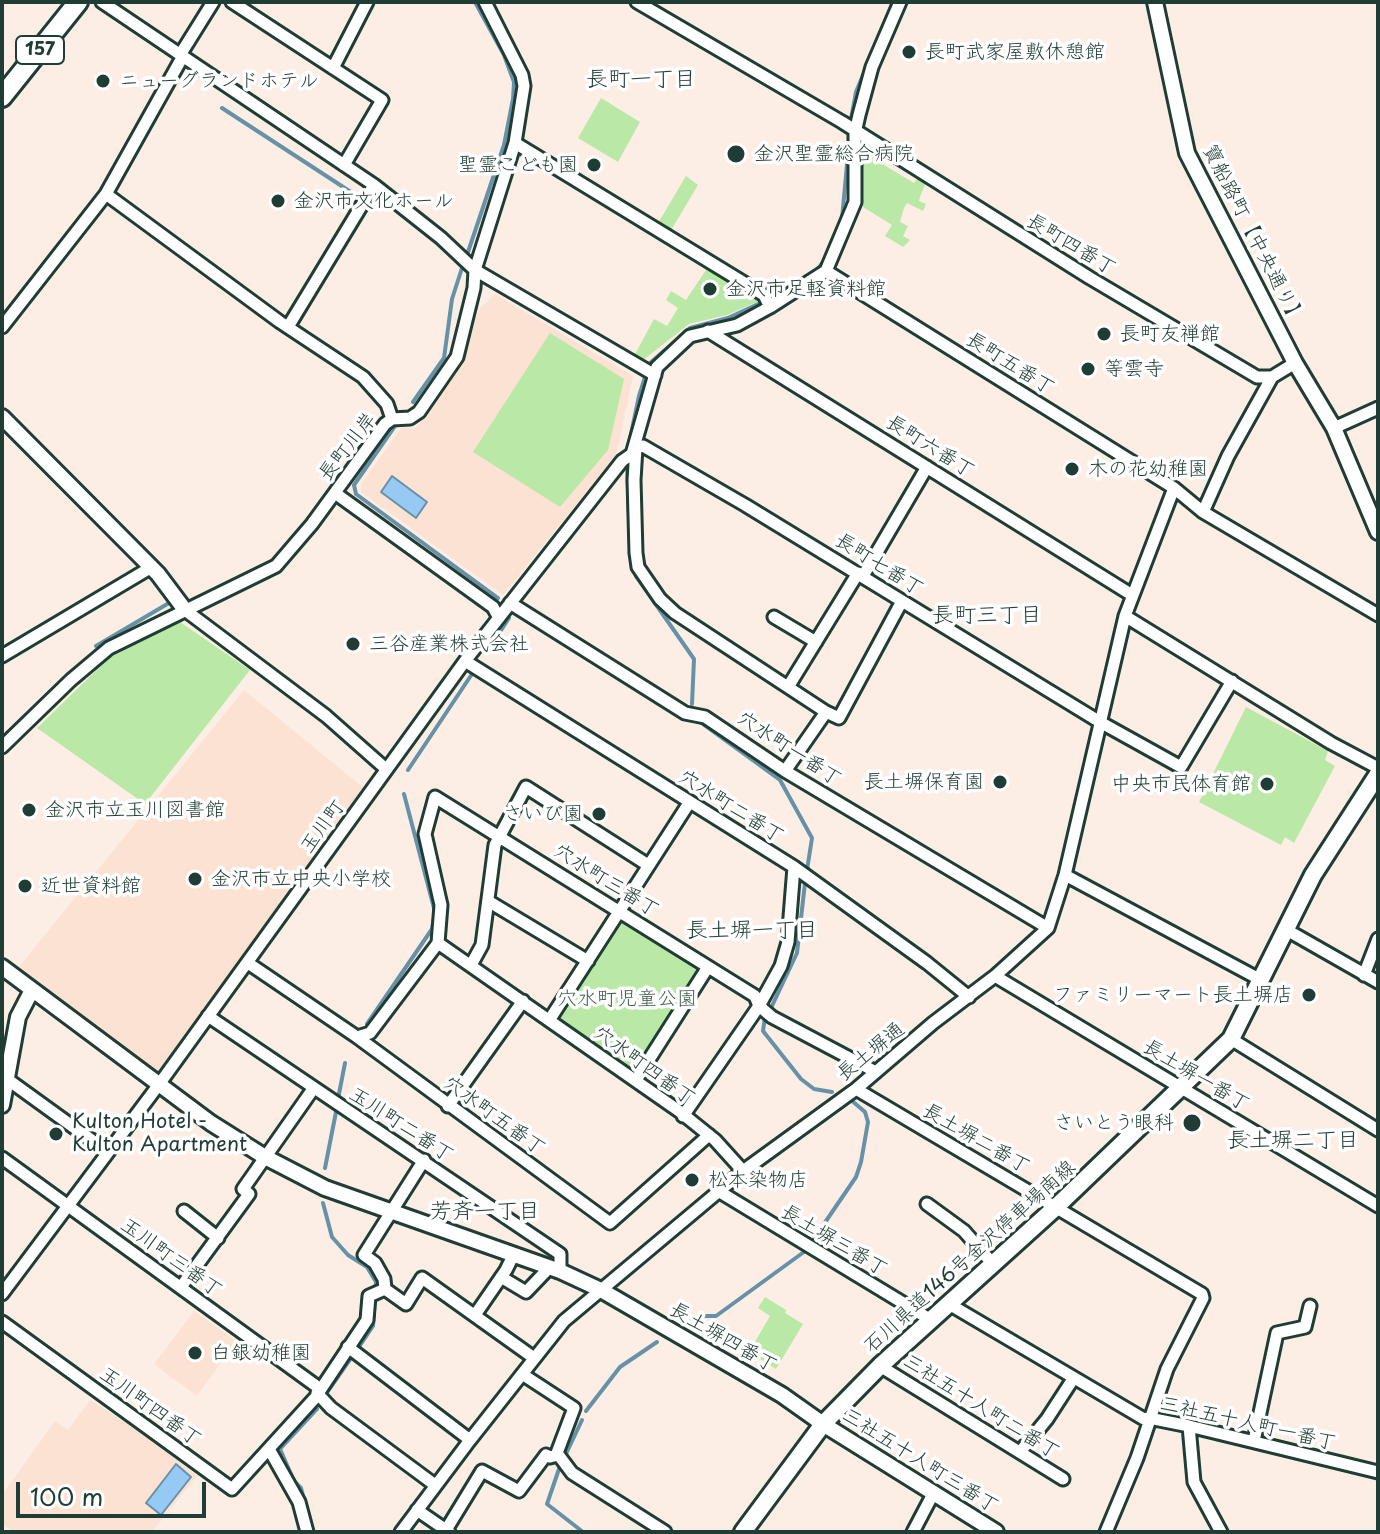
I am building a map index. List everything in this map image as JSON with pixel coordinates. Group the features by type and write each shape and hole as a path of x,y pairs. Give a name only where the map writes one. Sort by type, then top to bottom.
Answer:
{"highway":[{"name":"157","path":"2,97 78,2"}],"main road":[{"name":"石川県道146号金沢停車場南線","path":"743,1532 823,1424 880,1366 1056,1207 1231,1039 1313,875 1378,771"}],"street":[{"path":"102,2 374,185 441,238 475,270 655,375"},
{"path":"2,327 106,194 213,2"},
{"path":"232,2 382,100 344,165"},
{"path":"333,68 367,2"},
{"name":"長町川岸","path":"2,747 109,648 276,566 312,524 385,424 392,419 410,418 419,412 457,357 474,288 475,270 515,143 524,86 522,75 485,2"},
{"name":"長町四番丁","path":"637,2 842,122 1090,278 1257,377 1272,377"},
{"path":"900,2 872,67 855,133 855,202 826,271 737,325 690,336 657,367 630,454 638,567 660,599 675,613 826,712 839,718 902,601"},
{"name":"寶船路町【中央通り】","path":"1155,2 1187,153 1295,363 1334,428 1378,532"},
{"path":"515,143 764,295 770,307"},
{"path":"288,327 374,185"},
{"path":"106,194 288,327 363,377 387,404 392,419"},
{"name":"長町五番丁","path":"826,271 1174,488 1203,512 1378,615"},
{"name":"長町六番丁","path":"708,331 1132,595"},
{"path":"1203,512 1228,456 1272,377 1295,363"},
{"path":"1334,428 1378,408"},
{"path":"2,417 158,574 185,610 326,716 386,769"},
{"name":"長町七番丁","path":"630,454 643,446 860,574 1100,722 1181,767 1232,681"},
{"name":"玉川町","path":"2,1294 248,963 465,661 630,454"},
{"path":"788,687 927,467"},
{"path":"1048,928 1065,875 1125,616 1174,488"},
{"path":"335,493 493,607 499,618"},
{"path":"2,656 150,568"},
{"name":"穴水町一番丁","path":"510,603 685,713 705,717 785,771 1048,928"},
{"path":"1125,616 1378,771"},
{"path":"774,617 816,642"},
{"name":"穴水町二番丁","path":"465,661 794,867 969,997"},
{"path":"785,771 826,712"},
{"path":"471,965 482,945 499,835 526,787 648,865"},
{"name":"穴水町三番丁","path":"438,943 441,905 425,834 435,797 755,996 759,1006 772,1017 876,1072"},
{"path":"550,1019 689,803"},
{"path":"683,1116 759,1006 781,966 785,954 794,867"},
{"path":"1065,875 1261,980"},
{"path":"488,901 588,961"},
{"name":"長土塀通","path":"401,1532 564,1321 743,1171 856,1089 995,976 1048,928"},
{"path":"1285,929 1378,982"},
{"path":"1364,975 1378,939"},
{"path":"357,1037 370,1033 438,943"},
{"name":"穴水町四番丁","path":"438,943 636,1080 709,1135 743,1171"},
{"name":"穴水町五番丁","path":"248,963 357,1037 610,1223 709,1135"},
{"name":"長土塀四番丁","path":"2,967 211,1123 265,1157 325,1188 554,1270 601,1290 782,1395 823,1424"},
{"path":"636,1080 708,967"},
{"name":"長土塀一番丁","path":"995,976 1378,1206"},
{"path":"2,1105 18,1017 32,990"},
{"path":"448,1106 523,1001"},
{"name":"玉川町二番丁","path":"208,1016 560,1254 554,1270"},
{"path":"1231,1039 1378,1130"},
{"path":"7,1079 108,1152"},
{"path":"181,1287 249,1194 243,1189 313,1089"},
{"name":"長土塀二番丁","path":"856,1089 1202,1294 1203,1298 1167,1369 1149,1418"},
{"name":"玉川町三番丁","path":"2,1158 318,1390 331,1408 435,1485"},
{"path":"379,1292 384,1279 375,1263 364,1255 424,1160"},
{"name":"長土塀三番丁","path":"720,1192 931,1320"},
{"path":"927,1204 964,1231 993,1264"},
{"path":"184,1211 218,1238"},
{"path":"475,1315 513,1256"},
{"path":"501,1277 526,1292 554,1270"},
{"path":"307,1532 299,1502 269,1449 318,1390 367,1320 369,1296 379,1292 406,1304 422,1278 534,1358"},
{"name":"三社五十人町一番丁","path":"949,1304 1144,1419 1189,1426 1378,1472"},
{"path":"1254,1441 1277,1333 1305,1327 1310,1306"},
{"name":"玉川町四番丁","path":"2,1322 232,1489 269,1449"},
{"path":"348,1347 470,1440"},
{"name":"三社五十人町二番丁","path":"880,1366 1063,1479"},
{"path":"522,1374 574,1408 558,1455"},
{"path":"1020,1452 1047,1419 1073,1379"},
{"path":"1106,1532 1137,1458 1149,1418"},
{"name":"三社五十人町三番丁","path":"823,1424 996,1532"},
{"path":"1189,1426 1194,1482 1221,1532"},
{"path":"417,1510 447,1531 482,1471 519,1491 546,1455 558,1455"},
{"path":"558,1455 572,1473 665,1532"},
{"path":"913,1532 933,1494"}],"shaded area":[{"path":"495,294 633,376 616,455 503,595 361,492 361,484 403,426 414,430 421,421 462,355 480,308"},
{"name":"金沢市立中央小学校","path":"244,690 365,789 157,1074 17,969"},
{"name":"白銀幼稚園","path":"194,1311 236,1341 197,1396 154,1364"},
{"path":"90,1400 143,1433 197,1476 152,1532 14,1532 2,1524 2,1495 55,1421 68,1430"}],"green space":[{"path":"601,98 640,122 618,162 578,138"},
{"path":"866,148 888,157 884,165 914,183 919,176 927,180 919,201 926,204 923,211 907,203 904,208 900,222 908,226 903,236 910,240 903,247 885,236 892,225 863,207 863,153"},
{"path":"686,176 698,185 670,232 657,225"},
{"path":"708,267 761,300 727,315 689,324 643,360 634,356 654,319 667,326 678,308 666,300 671,291 686,300"},
{"path":"550,333 624,379 608,450 560,507 473,452"},
{"path":"180,622 250,670 145,804 37,728 109,658"},
{"name":"中央市民体育館","path":"1246,707 1328,751 1325,760 1335,766 1294,843 1285,837 1281,845 1199,802"},
{"name":"穴水町児童公園","path":"624,922 698,968 699,973 638,1070 632,1071 560,1020 559,1016 618,924"},
{"path":"765,1297 803,1324 776,1369 749,1352 770,1316 758,1308"}],"water":[{"path":"392,476 427,502 416,518 381,492"},
{"path":"176,1464 191,1477 161,1515 146,1503"}],"waterway":[{"path":"467,255 504,145 514,82 504,55 475,2"},
{"path":"876,44 893,2"},
{"path":"850,124 856,92 868,63"},
{"path":"222,108 357,196"},
{"path":"842,219 850,132"},
{"path":"813,275 827,257"},
{"path":"413,402 444,358 452,299 462,268"},
{"path":"627,453 649,364 690,328 728,318 784,292"},
{"path":"397,423 354,485 356,494 498,598"},
{"path":"627,463 630,544"},
{"path":"631,553 636,576 694,659 692,704"},
{"path":"96,646 169,603"},
{"path":"498,635 509,618"},
{"path":"408,770 472,674"},
{"path":"700,722 780,780 812,838 807,870"},
{"path":"367,1024 432,929 435,912 404,794"},
{"path":"771,1008 797,953 805,883"},
{"path":"765,1017 763,1031 801,1079 814,1089 832,1092"},
{"path":"338,1099 345,1063"},
{"path":"811,1243 856,1177 861,1162 868,1122 865,1112 851,1100"},
{"path":"325,1168 336,1112"},
{"path":"323,1203 332,1237 348,1255 367,1267 376,1282 373,1326 359,1347"},
{"path":"691,1321 700,1316 716,1316 808,1249"},
{"path":"586,1411 620,1367 657,1342"},
{"path":"328,1391 351,1358"},
{"path":"313,1532 301,1488 294,1481 280,1449 317,1409"},
{"path":"565,1456 582,1420"},
{"path":"560,1466 547,1504 583,1532"}],"place":[{"name":"長町武家屋敷休憩館","path":"909,52"},
{"name":"ニューグランドホテル","path":"103,81"},
{"name":"金沢聖霊総合病院","path":"736,154"},
{"name":"聖霊こども園","path":"594,165"},
{"name":"金沢市文化ホール","path":"278,201"},
{"name":"金沢市足軽資料館","path":"710,289"},
{"name":"長町友禅館","path":"1104,334"},
{"name":"等雲寺","path":"1088,369"},
{"name":"木の花幼稚園","path":"1072,469"},
{"name":"三谷産業株式会社","path":"353,644"},
{"name":"長土塀保育園","path":"1000,782"},
{"name":"中央市民体育館","path":"1267,784"},
{"name":"金沢市立玉川図書館","path":"29,810"},
{"name":"さいび園","path":"599,814"},
{"name":"金沢市立中央小学校","path":"195,879"},
{"name":"近世資料館","path":"25,886"},
{"name":"ファミリーマート長土塀店","path":"1309,995"},
{"name":"さいとう眼科","path":"1192,1123"},
{"name":"Kulton Hotel - Kulton Apartment","path":"56,1134"},
{"name":"松本染物店","path":"692,1180"},
{"name":"白銀幼稚園","path":"195,1353"}],"district":[{"name":"長町一丁目","path":"641,80"},
{"name":"長町三丁目","path":"987,616"},
{"name":"長土塀一丁目","path":"752,931"},
{"name":"長土塀二丁目","path":"1293,1141"},
{"name":"芳斉一丁目","path":"485,1212"}]}
